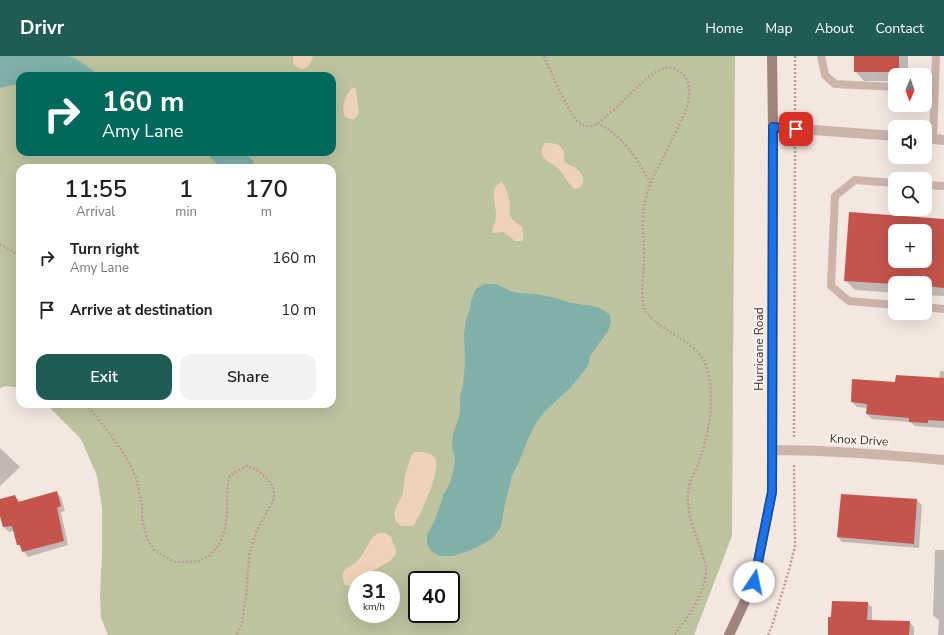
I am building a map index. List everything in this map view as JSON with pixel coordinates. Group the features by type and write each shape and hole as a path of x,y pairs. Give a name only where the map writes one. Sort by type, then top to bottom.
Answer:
{"street":[{"name":"Hurricane Road","path":"729,635 754,582 772,492 772,56"},
{"path":"773,127 888,136"},
{"path":"932,139 944,140"},
{"name":"Knox Drive","path":"772,450 891,455 944,460"}],"lane":[{"path":"821,56 825,75 835,84 888,87"},
{"path":"931,120 935,88 936,56"},
{"path":"888,182 855,180 835,196 830,286 849,301 888,304"},
{"path":"932,185 944,186"},
{"path":"932,308 944,309"}],"path":[{"path":"544,56 555,82 577,121 588,126 594,125 618,107 627,96 643,82 663,68 674,68 684,75 689,90 690,98 687,107 650,183 645,201 643,218 643,300 645,310 657,324 682,339 703,359 710,384 711,419 700,460 688,490 687,505 706,569 703,586 696,604 674,635"},
{"path":"768,635 789,570 795,546 795,56"},
{"path":"597,123 608,128 618,137 645,172 650,183"},
{"path":"0,244 16,254"},
{"path":"89,408 114,440 136,477 140,493 142,518 147,539 154,550 175,562 198,562 209,556 220,545 225,529 228,483 230,476 247,466 257,470 272,486 274,499 257,530 249,556 247,588 242,624 236,635"}],"green space":[{"path":"0,56 735,56 732,536 694,635 108,635 101,618 102,508 97,476 81,439 50,408 336,408 336,164 16,164 16,387 6,386 0,388"}],"sand":[{"path":"294,56 313,56 309,66 301,69 294,65"},
{"path":"352,88 355,88 356,90 359,113 355,119 349,119 345,116 343,107 346,96"},
{"path":"545,143 555,144 562,148 565,162 574,167 582,175 583,182 580,187 574,189 558,168 547,161 542,150"},
{"path":"502,182 509,197 510,216 522,227 524,238 522,241 515,241 504,232 493,233 492,230 496,215 494,192 495,188"},
{"path":"414,452 426,453 433,456 435,458 436,472 425,503 413,526 401,526 396,521 394,515 403,493 405,475 411,456"},
{"path":"378,533 385,533 391,537 396,550 395,556 390,561 372,571 348,571 348,586 345,585 343,580 344,571 362,556 374,536"}],"water":[{"path":"0,56 68,56 73,57 94,72 16,72 16,85 0,88"},
{"path":"210,156 249,156 254,164 218,164"},
{"path":"484,284 495,284 519,293 552,297 571,303 592,306 602,309 610,315 611,322 608,331 590,356 588,366 570,388 544,412 536,423 512,476 501,526 494,537 469,551 452,556 440,556 431,551 427,544 427,535 435,520 444,494 450,483 454,468 455,458 452,448 453,435 460,413 460,396 463,386 465,363 464,333 466,320 476,289"}],"building":[{"path":"854,56 899,56 899,68 888,68 888,72 854,72"},
{"path":"849,212 944,219 944,288 932,287 932,276 888,276 888,284 844,281"},
{"path":"896,375 944,378 944,421 928,420 928,423 909,422 909,418 866,414 867,404 851,402 852,379 895,382"},
{"path":"57,491 61,506 57,508 64,541 22,552 20,545 17,545 12,526 3,527 0,516 0,499 15,495 18,502"},
{"path":"841,494 917,499 914,544 837,537"},
{"path":"832,601 868,602 867,620 910,621 909,635 828,635 828,617 831,617"}],"route":[{"path":"754,582 772,492 773,127 796,129"}]}
